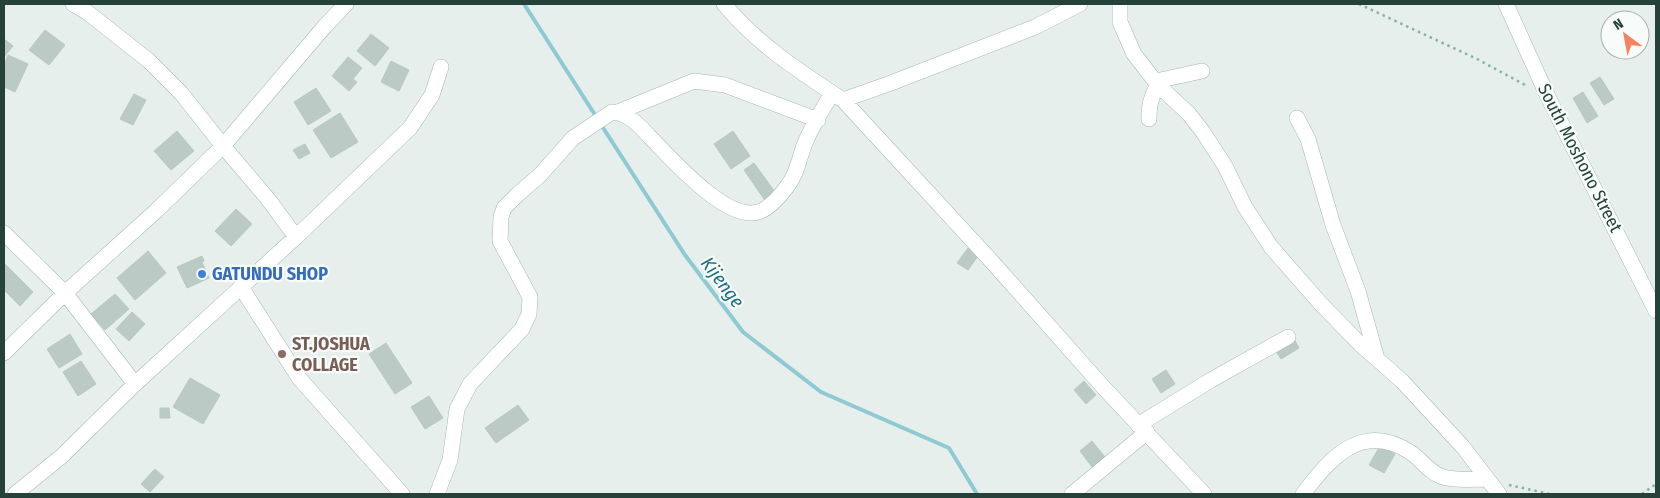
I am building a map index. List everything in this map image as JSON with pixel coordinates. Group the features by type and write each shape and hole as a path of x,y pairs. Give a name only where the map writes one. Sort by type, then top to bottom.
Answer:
{"street":[{"path":"73,4 87,12 149,62 181,93 268,199 296,237"},
{"path":"4,352 65,292 156,210 223,146 346,4"},
{"path":"724,4 740,23 771,50 838,96 1204,494"},
{"path":"615,112 626,115 642,128 705,191 731,208 744,213 753,213 764,210 772,204 788,186 794,176 805,142 818,120 838,96 891,83 1035,27 1078,4"},
{"path":"1120,4 1120,22 1134,54 1157,83 1189,114 1204,132 1225,166 1245,207 1271,247 1321,304 1360,344 1402,381 1462,447 1499,494"},
{"name":"South Moshono Street","path":"1506,4 1548,97 1656,311"},
{"path":"16,494 62,456 135,384 296,237 410,128 432,95 441,67"},
{"path":"1157,83 1202,71"},
{"path":"438,494 450,460 454,424 461,400 470,384 522,328 529,314 530,297 500,241 501,217 504,208 540,175 567,143 582,131 615,112 694,81 725,85 818,120"},
{"path":"1149,119 1149,106 1157,83"},
{"path":"1297,118 1308,139 1333,225 1358,291 1377,359"},
{"path":"4,233 65,292 135,384"},
{"path":"241,286 299,378 402,494"},
{"path":"1072,494 1142,428 1211,380 1288,337"},
{"path":"1303,494 1320,471 1337,455 1360,442 1376,438 1392,442 1411,452 1427,468 1442,477 1486,479"}],"path":[{"path":"1359,4 1477,59 1548,97"},
{"path":"1486,479 1550,494"},
{"path":"1642,494 1656,484"}],"building":[{"path":"45,30 65,45 49,65 29,50"},
{"path":"371,34 389,48 375,66 357,51"},
{"path":"4,39 13,46 4,57"},
{"path":"8,55 28,64 15,92 4,87 4,65"},
{"path":"348,57 362,68 353,79 357,82 349,91 332,76"},
{"path":"391,61 409,70 399,91 381,82"},
{"path":"1600,77 1614,99 1604,105 1590,83"},
{"path":"316,88 331,111 308,125 294,102"},
{"path":"1583,92 1598,116 1587,123 1573,98"},
{"path":"134,94 146,100 133,125 120,119"},
{"path":"340,113 358,142 331,158 313,130"},
{"path":"177,131 194,151 171,170 154,151"},
{"path":"733,131 750,156 731,169 714,144"},
{"path":"305,144 310,153 299,159 293,150"},
{"path":"754,163 775,192 764,199 744,170"},
{"path":"236,209 252,224 231,246 215,231"},
{"path":"968,248 978,256 968,270 957,263"},
{"path":"148,251 166,273 135,300 117,278"},
{"path":"202,256 204,261 202,262 209,278 187,288 177,267"},
{"path":"4,263 33,292 20,306 4,290"},
{"path":"115,294 129,309 105,330 91,314"},
{"path":"132,312 145,324 129,341 116,329"},
{"path":"70,334 82,354 59,368 47,349"},
{"path":"1294,339 1299,348 1281,359 1276,351"},
{"path":"386,343 412,383 395,394 369,354"},
{"path":"81,361 96,384 78,396 63,372"},
{"path":"1166,370 1175,384 1161,393 1152,379"},
{"path":"190,378 220,395 203,424 173,407"},
{"path":"1084,381 1096,395 1086,404 1074,390"},
{"path":"429,396 443,418 425,429 411,407"},
{"path":"518,405 529,420 496,443 485,428"},
{"path":"160,408 169,408 170,418 160,418"},
{"path":"1092,441 1105,457 1092,467 1080,451"},
{"path":"1380,446 1395,454 1384,473 1369,465"},
{"path":"155,469 164,477 150,492 141,484"}],"waterway":[{"name":"Kijenge","path":"524,4 597,118"},
{"name":"Kijenge","path":"600,123 685,255 743,332 821,392 949,448 977,494"}],"place":[{"name":"GATUNDU SHOP","path":"202,274"},
{"name":"ST.JOSHUA COLLAGE","path":"282,354"}]}
